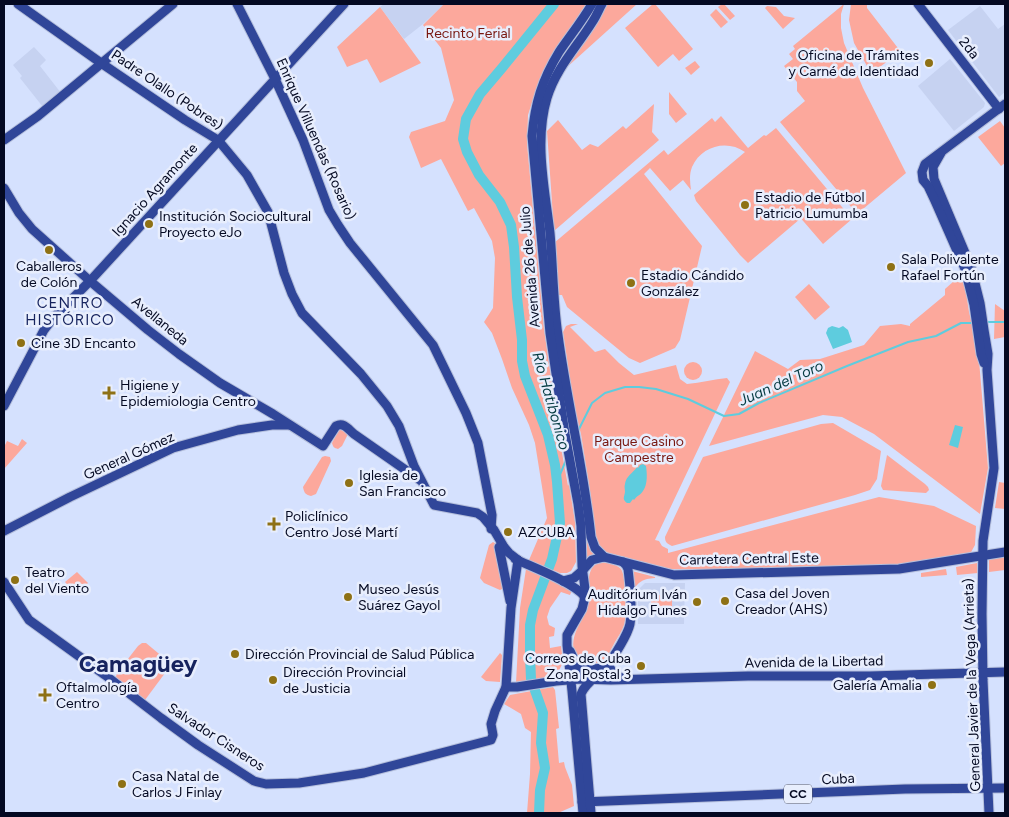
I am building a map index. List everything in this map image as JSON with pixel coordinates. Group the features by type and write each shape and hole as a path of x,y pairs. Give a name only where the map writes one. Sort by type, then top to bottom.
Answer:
{"main road":[{"name":"Padre Olallo (Pobres)","path":"18,4 101,63 218,140 247,175 268,212 284,273 302,313 361,374 387,406 399,426 420,480 434,505 477,513 490,526"},
{"path":"4,140 38,116 173,4"},
{"name":"Enrique Villuendas (Rosario)","path":"237,4 275,79 308,154 329,210 350,243 433,345 466,413 482,459 492,515 490,526 499,547 511,608"},
{"name":"Ignacio Agramonte","path":"4,406 44,330 54,317 90,281 344,4"},
{"name":"Avenida 26 de Julio","path":"582,571 581,526 550,333 532,136 538,97 547,74 559,52 592,4"},
{"name":"Avenida 26 de Julio","path":"602,4 594,20 567,57 555,78 547,98 540,141 551,246 556,324 581,465 591,537 595,548 604,557"},
{"name":"2da","path":"918,4 1002,106"},
{"path":"924,172 941,153 1002,106"},
{"path":"941,153 933,166 934,179 969,260 978,310"},
{"path":"924,172 934,179"},
{"path":"924,172 928,186 963,263 978,310"},
{"name":"Avellaneda","path":"4,188 19,214 28,224 90,281 178,354 220,383 323,446 336,426 341,424 420,480"},
{"name":"General Javier de la Vega (Arrieta)","path":"978,310 982,354 987,370 994,468 982,556 983,672 989,813"},
{"path":"272,424 274,422 273,414"},
{"name":"General Gómez","path":"4,532 70,497 174,448 238,430 272,424 289,425"},
{"path":"490,526 504,546 518,560"},
{"path":"970,558 979,550 983,541"},
{"path":"499,547 505,554 560,580 582,593 584,597"},
{"name":"Carretera Central Este","path":"604,557 674,575 899,569 1005,552"},
{"path":"560,580 574,578 592,560 604,557"},
{"name":"Enrique Villuendas (Rosario)","path":"506,687 511,608 518,560"},
{"path":"588,808 581,699 589,679 609,663 629,628 630,589 628,569 623,562"},
{"path":"582,571 585,589 582,609 567,635 566,645 580,775 588,808"},
{"name":"Salvador Cisneros","path":"4,582 29,620 198,745 254,781 266,784 299,783 364,773 490,740 493,735 491,724 501,698"},
{"path":"566,645 582,676 589,679"},
{"path":"575,661 579,666 586,669 601,668 609,663"},
{"path":"609,663 611,671 623,679"},
{"name":"Avenida de la Libertad","path":"506,687 571,679 870,676 1005,672"},
{"path":"554,681 572,691"},
{"path":"501,698 506,687"},
{"path":"501,698 509,690 517,687"},
{"name":"Cuba","path":"588,808 601,801 888,790 1005,788"}],"shaded area":[{"path":"384,4 444,4 404,39 380,7"},
{"path":"980,6 998,29 1005,24 1005,92 999,97 948,30"},
{"path":"34,47 46,60 40,66 61,93 43,107 20,78 22,76 13,65"},
{"path":"950,59 985,103 984,107 954,131 918,86"},
{"path":"645,583 685,583 684,624 638,624 638,590"}],"green space":[{"name":"Recinto Ferial","path":"444,4 586,4 546,67 537,87 528,115 527,144 544,329 560,442 575,522 576,562 571,571 567,573 560,573 529,560 547,518 535,443 492,333 484,322 493,308 495,258 492,241 474,208 468,211 441,159 421,168 409,137 411,132 445,121 454,100 441,48 423,25"},
{"path":"606,4 637,4 566,68 598,21"},
{"path":"653,4 693,49 679,61 673,54 658,67 625,28"},
{"path":"722,4 735,16 730,20 718,7"},
{"path":"844,4 841,14 841,28 844,43 863,88 906,173 857,214 780,122 805,101 797,91 797,82 784,66 793,59 789,54 795,49 793,46"},
{"path":"851,4 867,4 867,8 901,52 871,73 854,43 849,20"},
{"path":"767,6 776,7 784,16 795,18 783,29 765,8"},
{"path":"380,7 421,63 380,83 367,59 347,67 337,47"},
{"path":"716,9 728,22 721,28 710,15"},
{"path":"695,61 700,67 691,75 685,68"},
{"path":"669,92 687,114 676,123 669,114"},
{"path":"654,104 652,132 659,140 554,231 547,131 558,120 582,150 590,144 598,147 623,126 626,129"},
{"path":"721,116 748,148 776,128 852,219 823,244 798,215 800,219 748,263 696,201 694,195 745,152 738,148 723,145 702,154 696,160 691,170 691,190 683,180 670,191 650,168 644,174 702,246 680,340 675,348 640,363 629,358 567,307 562,295 559,295 554,243 664,150 668,155 712,118 715,122"},
{"path":"1000,121 1005,128 1005,163 1001,166 978,137"},
{"path":"963,273 969,312 978,348 988,468 980,514 874,434 842,417 823,415 709,446 755,351 788,369 800,360 820,359 864,345 880,326 901,324 910,326 945,295 945,289"},
{"path":"809,284 830,307 815,320 795,297"},
{"path":"995,304 1005,311 1005,337 994,339"},
{"name":"Parque Casino Campestre","path":"578,324 570,327 595,352 605,349 634,375 676,365 680,379 687,384 727,378 730,382 655,540 668,549 668,553 879,497 934,506 976,526 975,545 970,554 900,564 740,570 670,569 605,552 599,546 595,536 581,434 574,407 563,332 566,326"},
{"path":"693,362 699,365 702,371 699,377 693,380 687,377 684,371 687,365"},
{"name":"Parque Casino Campestre","path":"833,423 881,451 877,479 870,490 672,546 666,542 665,537 703,457 821,424"},
{"path":"342,429 348,434 342,446 338,449 332,443 339,430"},
{"path":"22,439 27,443 4,469 4,447 7,441 18,446"},
{"path":"887,455 925,484 929,490 926,493 883,490 881,486"},
{"path":"322,457 330,457 331,461 316,494 308,495 303,487"},
{"path":"578,471 588,538 595,553 586,559 576,473"},
{"path":"999,482 1005,483 1005,509 995,508"},
{"path":"493,542 496,544 504,588 500,590 484,583 480,578 489,545"},
{"path":"1005,557 1005,570 989,572 989,559"},
{"path":"603,562 617,566 623,573 626,614 624,625 607,656 600,664 591,666 577,658 573,647 577,628 588,604 591,570 596,564"},
{"path":"977,563 978,573 957,575 956,567"},
{"path":"526,569 572,590 570,595 561,592 550,608 547,617 549,625 555,628 554,636 549,637 550,648 561,646 563,662 556,677 516,683 520,608"},
{"path":"946,569 947,575 921,577 921,573"},
{"path":"632,571 655,578 642,581 632,591"},
{"path":"77,572 88,583 76,594 65,582"},
{"path":"651,595 672,595 672,612 651,611"},
{"path":"142,643 146,643 171,665 145,700 117,681 116,677 117,673"},
{"path":"500,653 502,655 500,682 486,681 481,677"},
{"path":"553,687 555,690 559,728 556,729 559,763 564,762 572,785 574,806 558,813 527,813 531,732 525,728 521,714 504,704 510,695"}],"water":[{"path":"832,326 839,328 843,326 848,330 852,342 833,349 826,333 828,328"},
{"path":"955,425 963,427 958,448 949,445"},
{"path":"643,464 646,466 647,472 645,488 634,500 627,503 624,500 626,481 637,467"}],"waterway":[{"name":"Río Hatibonico","path":"539,813 540,790 545,768 541,743 543,713 531,679 530,625 533,610 552,559 560,523 557,482 548,435 525,376 522,361 522,340 511,225 500,202 479,175 467,152 463,139 466,119 480,94 554,4"},
{"name":"Juan del Toro","path":"985,322 1005,322"},
{"name":"Juan del Toro","path":"578,431 592,403 605,393 625,387 656,389 688,399 724,416 739,414 759,403 908,342 936,336 961,323 973,323"},
{"name":"Juan del Toro","path":"557,482 566,460"}],"place":[{"name":"Oficina de Trámites y Carné de Identidad","path":"929,63"},
{"name":"Estadio de Fútbol Patricio Lumumba","path":"745,205"},
{"name":"Institución Sociocultural Proyecto eJo","path":"149,224"},
{"name":"Caballeros de Colón","path":"49,250"},
{"name":"Sala Polivalente Rafael Fortún","path":"891,267"},
{"name":"Estadio Cándido González","path":"631,283"},
{"name":"Cine 3D Encanto","path":"21,343"},
{"name":"Higiene y Epidemiologia Centro","path":"109,393"},
{"name":"Iglesia de San Francisco","path":"349,483"},
{"name":"Policlínico Centro José Martí","path":"274,524"},
{"name":"AZCUBA","path":"508,532"},
{"name":"Teatro del Viento","path":"15,580"},
{"name":"Museo Jesús Suárez Gayol","path":"348,597"},
{"name":"Casa del Joven Creador (AHS)","path":"725,601"},
{"name":"Auditórium Iván Hidalgo Funes","path":"697,602"},
{"name":"Dirección Provincial de Salud Pública","path":"235,654"},
{"name":"Correos de Cuba Zona Postal 3","path":"641,666"},
{"name":"Dirección Provincial de Justicia","path":"273,680"},
{"name":"Galería Amalia","path":"932,685"},
{"name":"Oftalmología Centro","path":"45,695"},
{"name":"Casa Natal de Carlos J Finlay","path":"122,784"}],"district":[{"name":"CENTRO HISTÓRICO","path":"70,312"},
{"name":"Camagüey","path":"138,663"}]}
